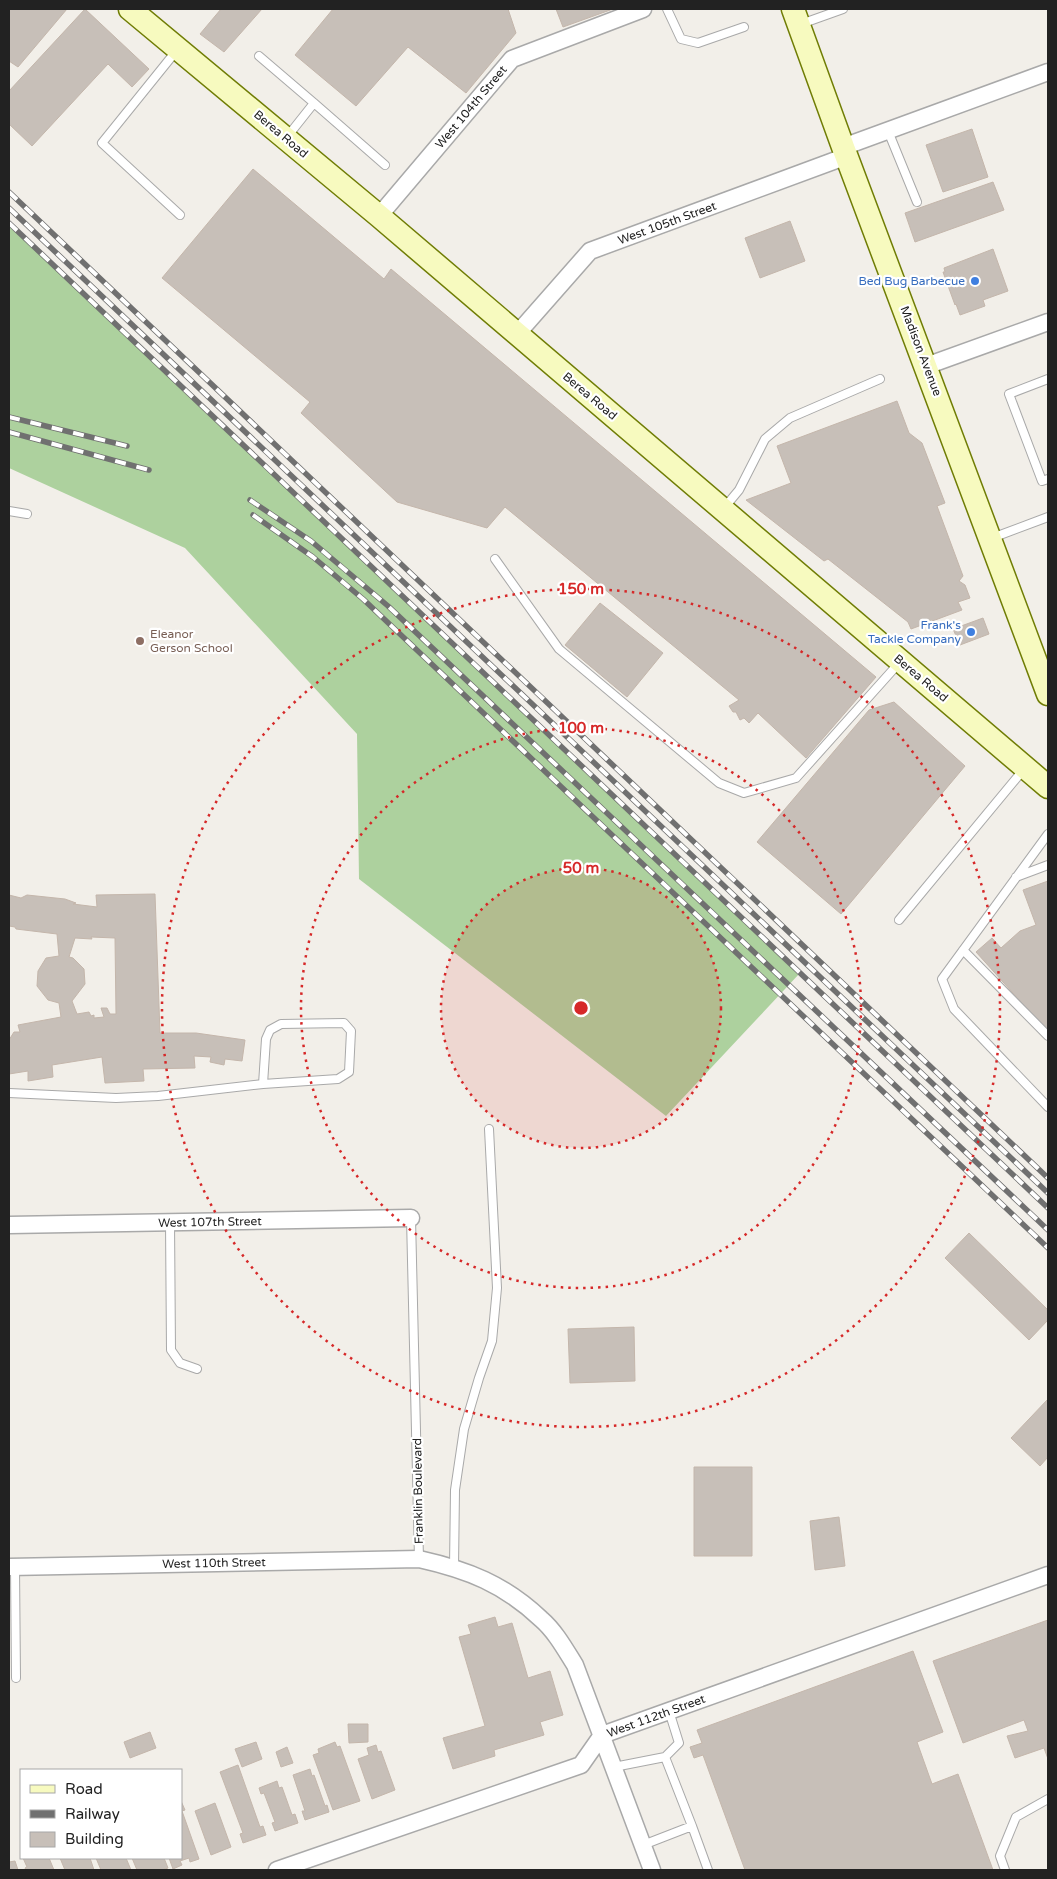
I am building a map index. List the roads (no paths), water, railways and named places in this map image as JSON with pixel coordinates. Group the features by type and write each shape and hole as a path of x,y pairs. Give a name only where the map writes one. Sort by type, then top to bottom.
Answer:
{"main road":[{"name":"Berea Road","path":"130,9 379,216 1048,787"},
{"name":"Madison Avenue","path":"796,17 1048,694"}],"street":[{"name":"West 104th Street","path":"379,216 512,59 643,9"},
{"name":"West 105th Street","path":"517,334 590,251 845,152 888,131 1048,72"},
{"path":"926,366 1048,322"},
{"name":"West 107th Street","path":"9,1225 411,1218"},
{"name":"Franklin Boulevard","path":"419,1559 454,1567 486,1579 516,1598 542,1619 560,1641 575,1665 652,1870"},
{"name":"West 110th Street","path":"12,1567 419,1559"},
{"name":"West 112th Street","path":"277,1870 295,1867 581,1765 602,1735 1048,1576"}],"lane":[{"path":"667,9 681,39 698,42 744,27"},
{"path":"796,17 843,9"},
{"path":"178,49 102,143 180,215"},
{"path":"259,56 385,165"},
{"path":"286,139 314,103"},
{"path":"888,131 917,202"},
{"path":"723,509 739,490 765,439 790,418 880,379"},
{"path":"1048,379 1009,394 1042,481 1048,479"},
{"path":"9,511 27,514"},
{"path":"990,539 1048,517"},
{"path":"495,558 560,649 719,783 744,793 796,778 901,661"},
{"path":"899,920 1025,767"},
{"path":"1048,834 942,979 954,1009 1048,1107"},
{"path":"1016,877 1048,865"},
{"path":"963,950 1048,1036"},
{"path":"9,1093 116,1098 338,1079 350,1072 351,1031 344,1023 281,1024 270,1030 266,1039 263,1084"},
{"path":"454,1567 456,1490 464,1429 492,1341 498,1288 489,1129"},
{"name":"Franklin Boulevard","path":"411,1218 419,1559"},
{"path":"170,1222 171,1350 180,1362 197,1369"},
{"path":"12,1567 16,1678"},
{"path":"614,1767 665,1757 680,1743 669,1711"},
{"path":"665,1757 692,1826 706,1870"},
{"path":"1005,1870 1000,1856 1016,1817 1048,1799"},
{"path":"643,1845 692,1826"}],"railway":[{"path":"9,192 1048,1178"},
{"path":"9,208 1048,1193"},
{"path":"9,223 1048,1208"},
{"path":"9,417 127,446"},
{"path":"9,432 149,470"},
{"path":"250,500 311,541 388,606 1048,1230"},
{"path":"253,515 313,557 363,599 1048,1248"}],"place":[{"name":"Bed Bug Barbecue","path":"975,281"},
{"name":"Frank's Tackle Company","path":"971,632"},
{"name":"Eleanor Gerson School","path":"140,641"}]}
